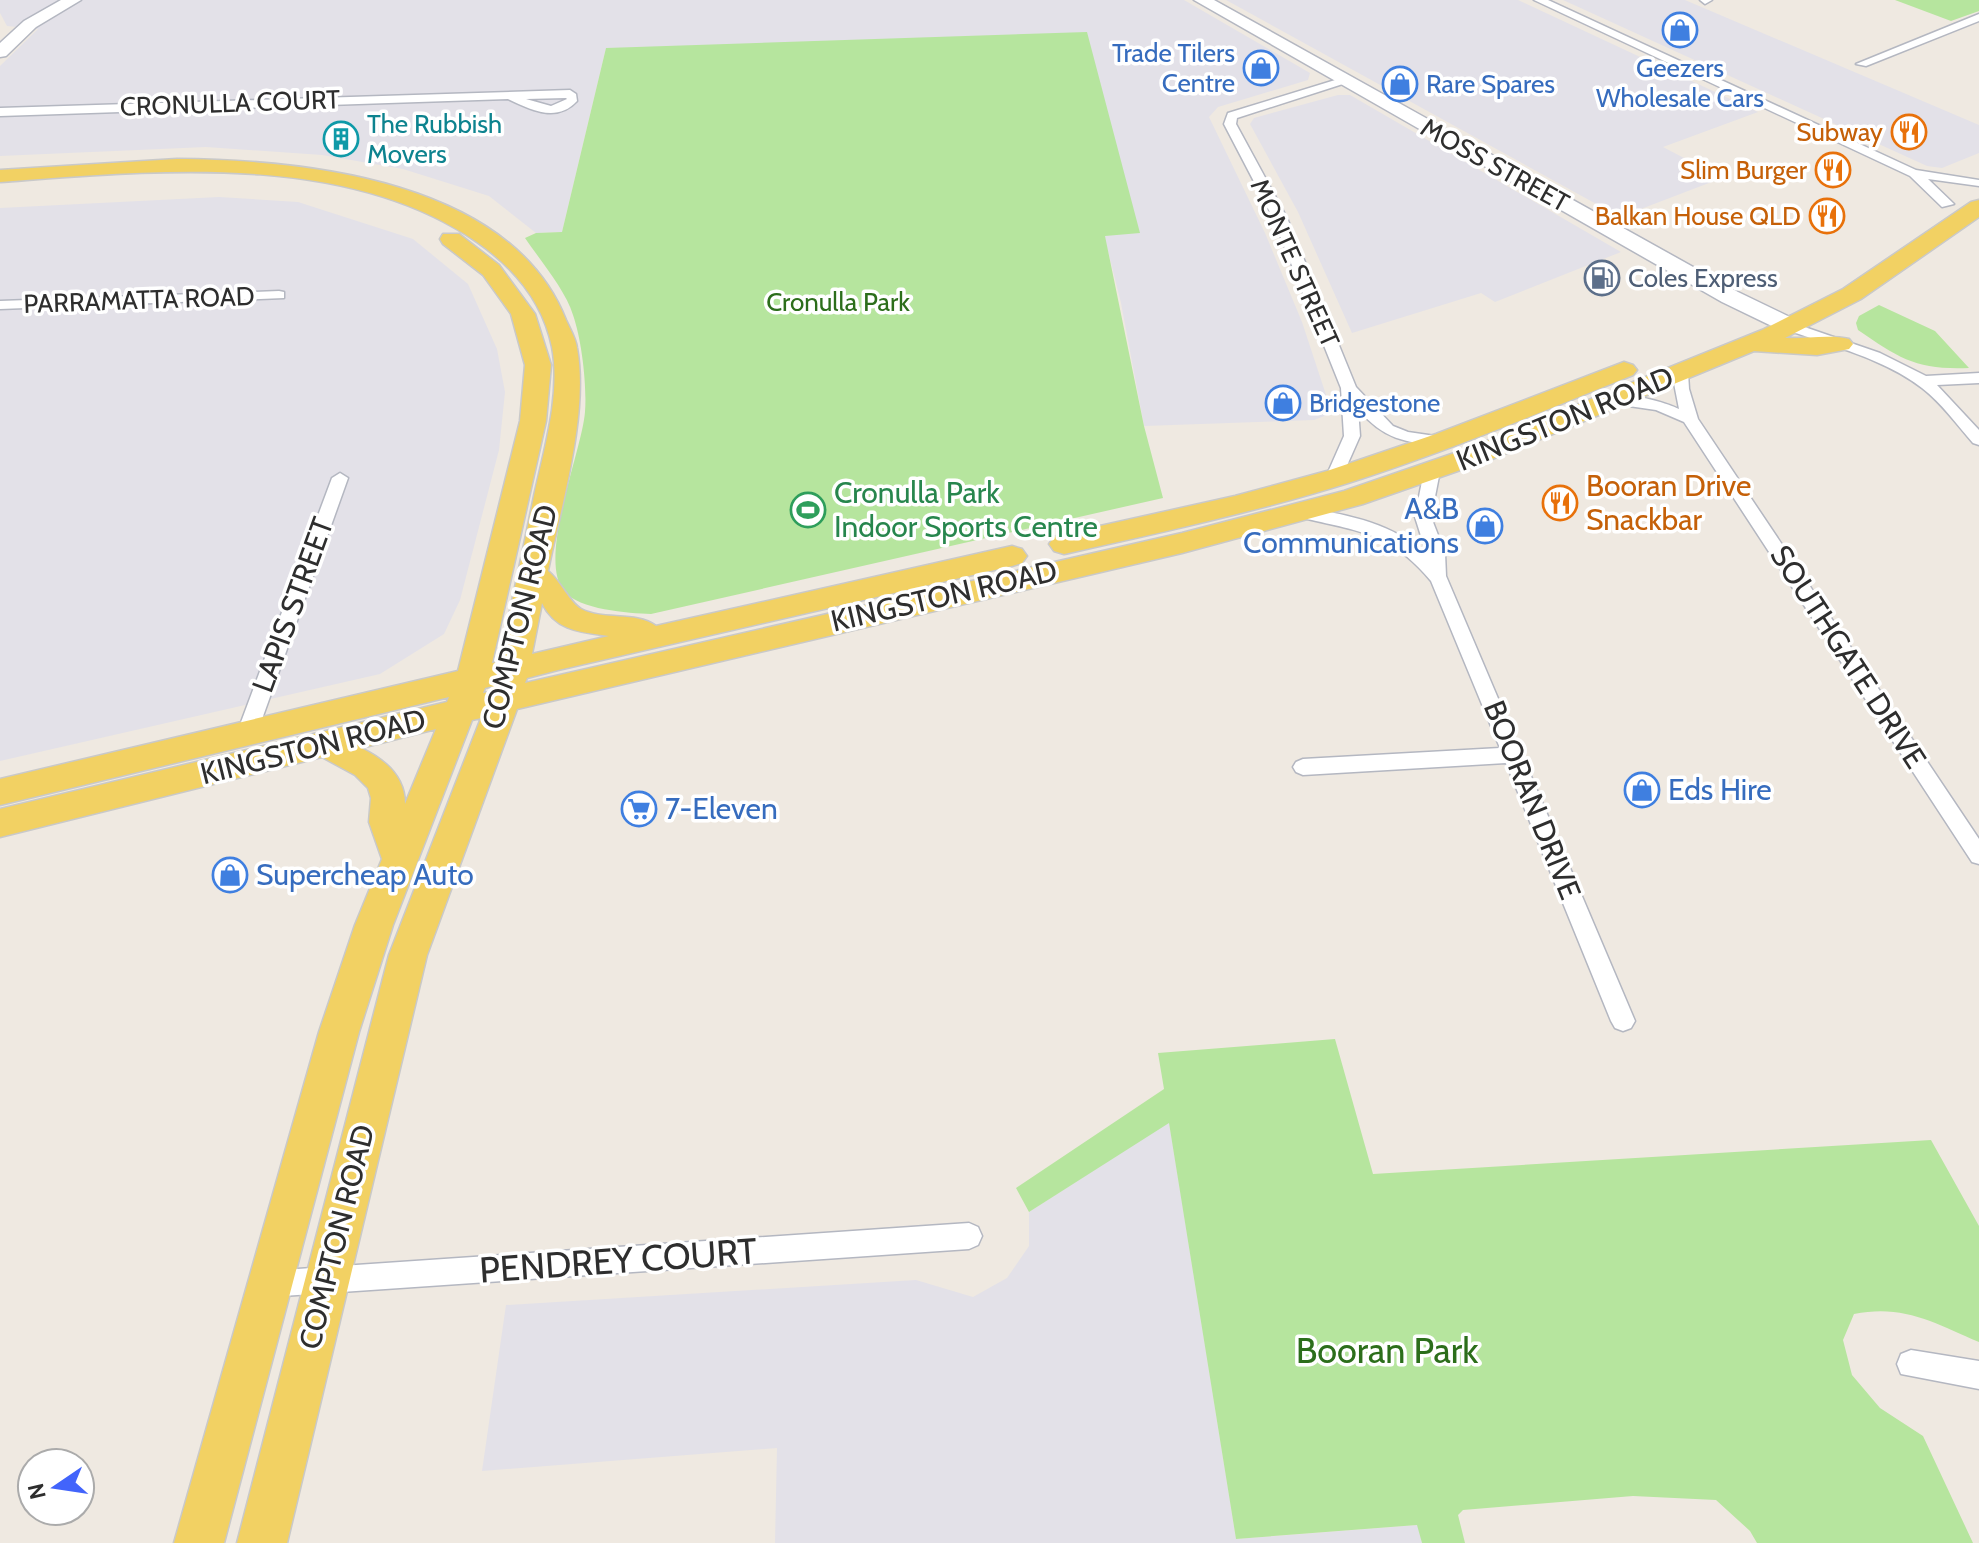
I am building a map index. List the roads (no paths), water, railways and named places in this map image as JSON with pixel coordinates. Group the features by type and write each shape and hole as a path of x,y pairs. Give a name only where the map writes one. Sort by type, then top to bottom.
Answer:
{"main road":[{"name":"COMPTON ROAD","path":"0,176 172,166 233,166 292,171 376,188 423,203 467,224 522,266 550,303 567,359 566,410 534,575 508,685 408,955 262,1543"},
{"name":"COMPTON ROAD","path":"0,189 164,178 286,185 372,203 417,220 458,243 484,263 503,283 523,314 535,348 538,384 533,421 484,637 466,695 374,925 342,1020 199,1543"},
{"name":"KINGSTON ROAD","path":"508,685 662,635 1223,509 1333,479 1443,441 1763,314 1853,268 1947,204 1978,191"},
{"name":"KINGSTON ROAD","path":"0,823 325,744 466,695 883,609 1182,543 1301,512 1432,471 1680,373 1831,306 1978,191"},
{"path":"1752,343 1848,347 1831,306"},
{"path":"534,575 551,590 560,608 574,620 662,635"},
{"path":"385,700 484,637"},
{"name":"KINGSTON ROAD","path":"0,792 385,700 466,695"},
{"path":"325,744 367,766 383,782 388,798 387,822 400,859"}],"street":[{"path":"0,52 30,24 73,0"},
{"name":"MOSS STREET","path":"1202,0 1763,314 1790,326"},
{"path":"1539,0 1913,173 1978,191"},
{"path":"1862,64 1979,17"},
{"name":"MONTE STREET","path":"1345,80 1248,109 1232,116 1230,124 1280,218 1349,388 1375,422 1389,432 1443,441"},
{"name":"CRONULLA COURT","path":"0,112 508,95"},
{"path":"1913,173 1947,204"},
{"name":"PARRAMATTA ROAD","path":"0,305 279,295"},
{"path":"1790,326 1848,347 1921,381 1942,398 1979,440"},
{"name":"SOUTHGATE DRIVE","path":"1680,373 1681,389 1690,419 1979,856"},
{"path":"1921,381 1979,378"},
{"name":"MONTE STREET","path":"1333,479 1352,436 1349,388"},
{"path":"1615,399 1660,406 1690,419"},
{"name":"BOORAN DRIVE","path":"1432,471 1423,517 1436,553 1439,579 1623,1021"},
{"name":"LAPIS STREET","path":"247,733 340,478"},
{"name":"BOORAN DRIVE","path":"1301,512 1351,520 1385,531 1415,550 1439,579"},
{"path":"1303,767 1514,755"},
{"name":"PENDREY COURT","path":"268,1284 969,1236"},
{"path":"1911,1364 1979,1375"}],"place":[{"name":"Geezers Wholesale Cars","path":"1680,30"},
{"name":"Trade Tilers Centre","path":"1261,68"},
{"name":"Rare Spares","path":"1400,84"},
{"name":"Subway","path":"1909,132"},
{"name":"The Rubbish Movers","path":"341,139"},
{"name":"Slim Burger","path":"1833,170"},
{"name":"Balkan House QLD","path":"1827,216"},
{"name":"Coles Express","path":"1602,278"},
{"name":"Bridgestone","path":"1283,403"},
{"name":"Booran Drive Snackbar","path":"1560,503"},
{"name":"Cronulla Park Indoor Sports Centre","path":"808,510"},
{"name":"A&B Communications","path":"1485,526"},
{"name":"Eds Hire","path":"1642,790"},
{"name":"7-Eleven","path":"639,809"},
{"name":"Supercheap Auto","path":"230,875"}],"park label":[{"name":"Cronulla Park","path":"838,302"},
{"name":"Booran Park","path":"1387,1350"}]}
